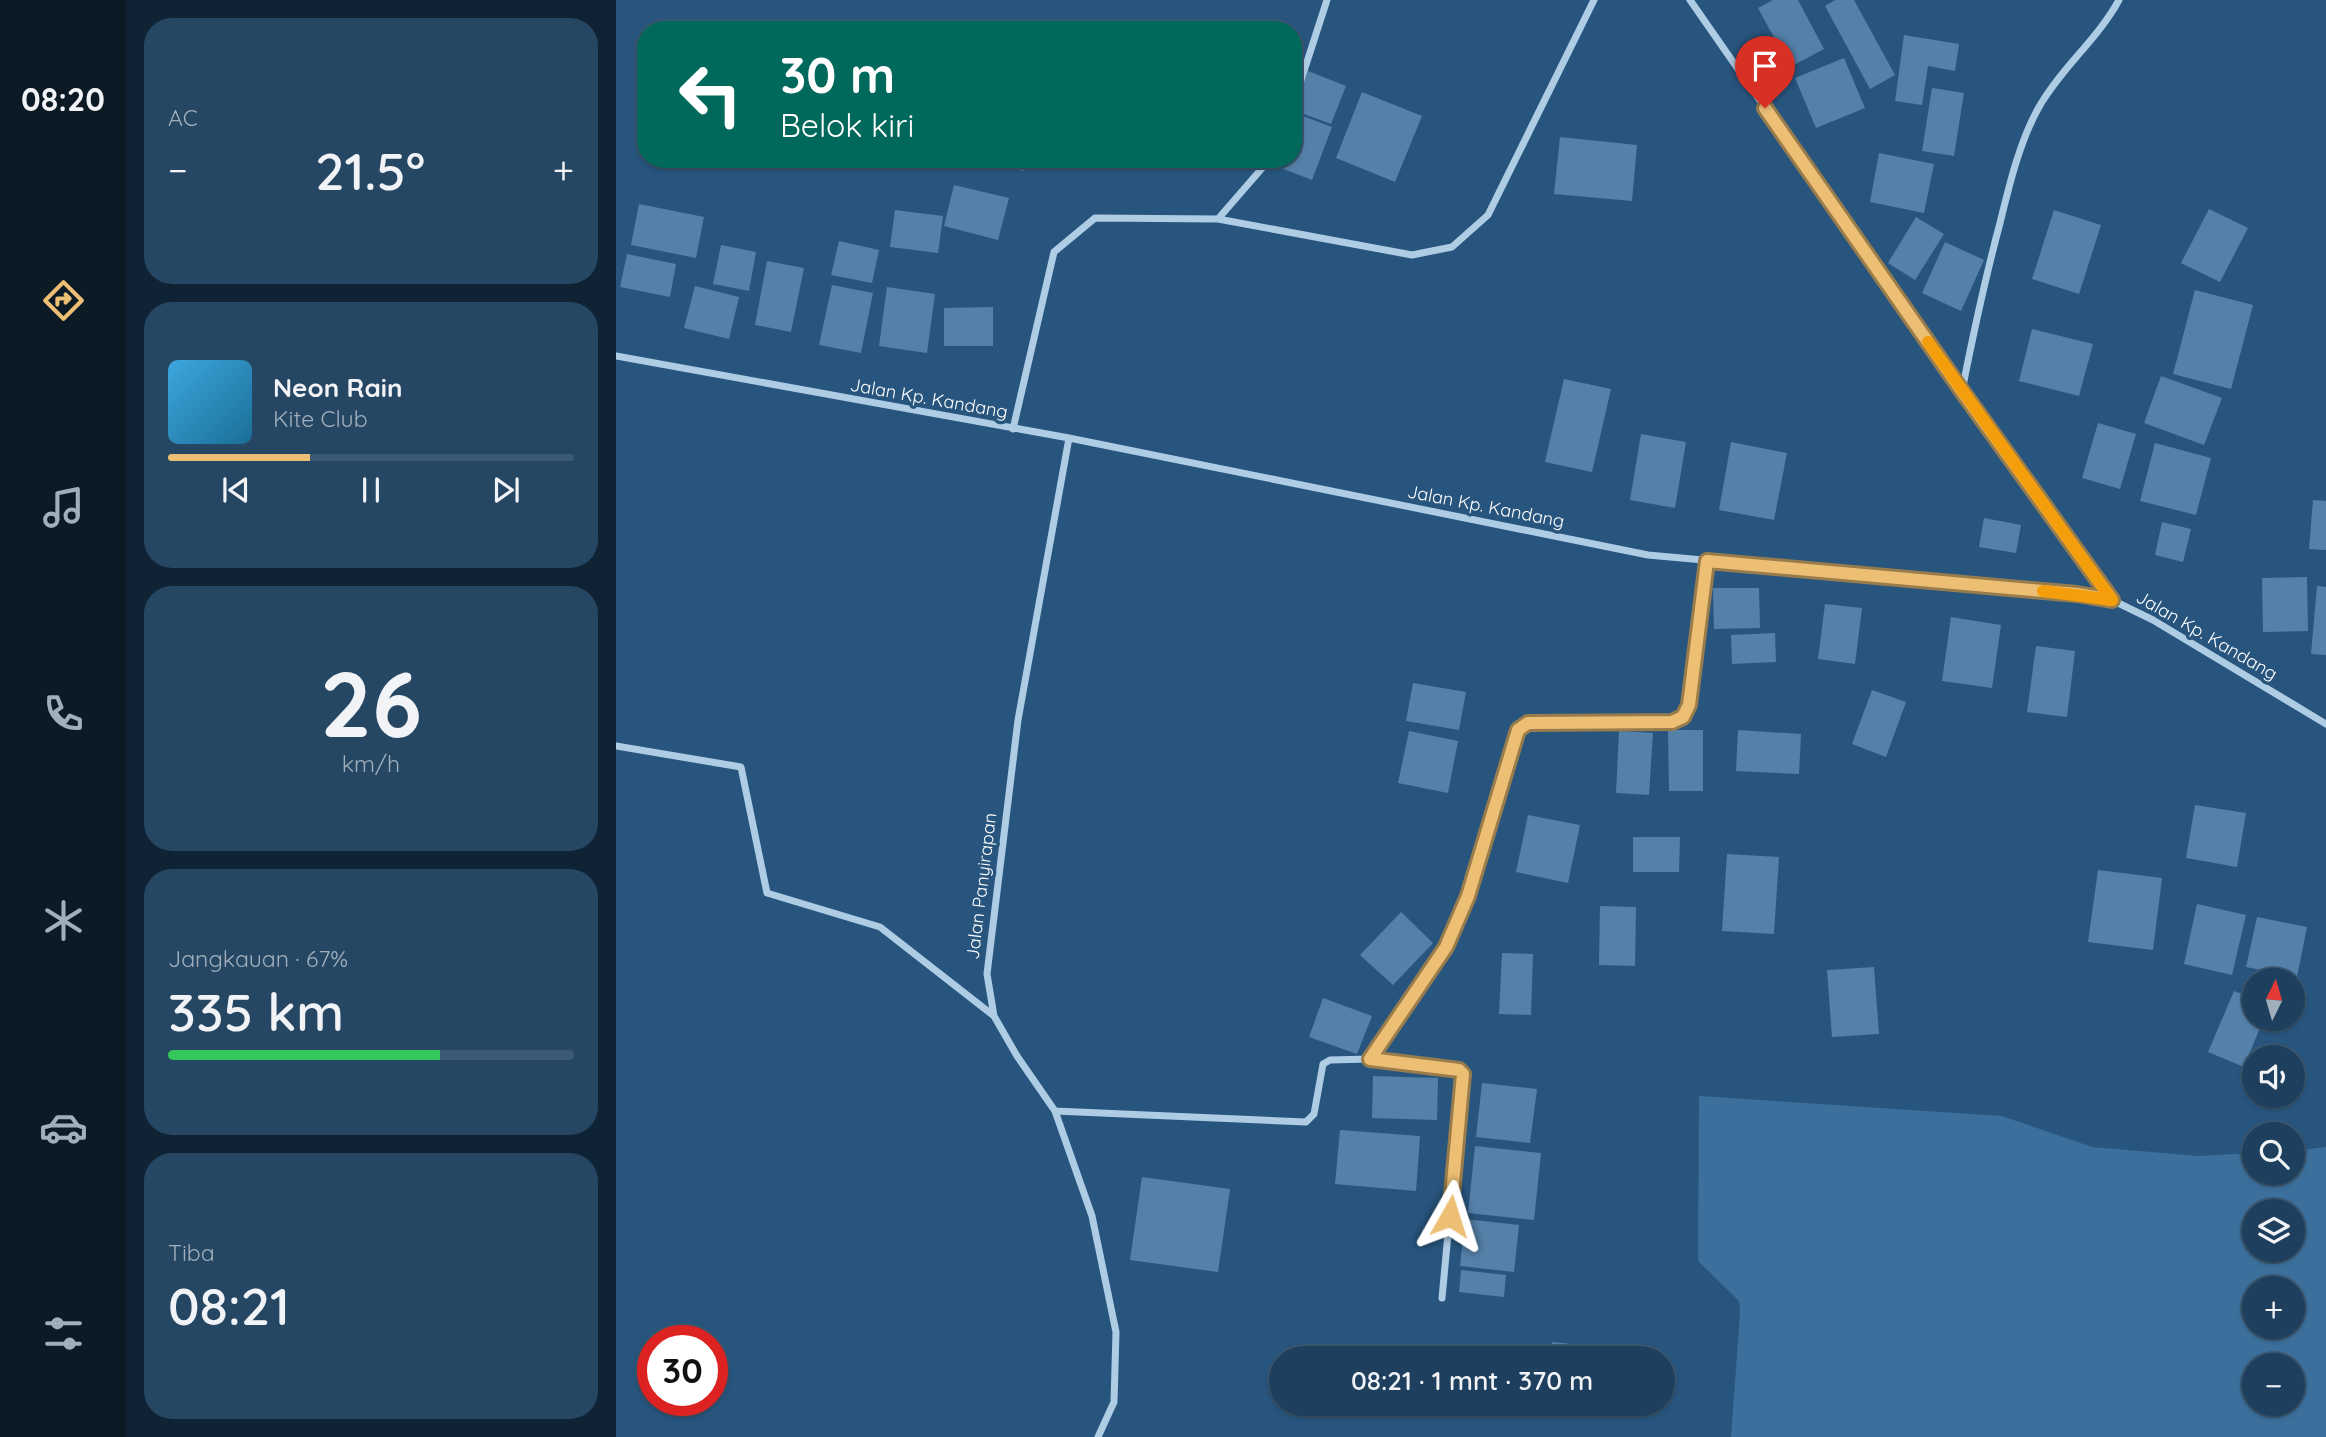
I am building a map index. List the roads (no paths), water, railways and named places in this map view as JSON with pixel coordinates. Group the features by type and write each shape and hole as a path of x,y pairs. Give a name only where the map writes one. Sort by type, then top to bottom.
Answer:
{"street":[{"path":"1302,78 1327,0"},
{"path":"1013,429 1054,252 1095,218 1218,219 1412,255 1452,247 1488,215 1594,0"},
{"path":"1690,0 1962,391 2112,600"},
{"path":"1962,391 1985,277 2011,177 2038,109 2060,75 2106,24 2119,0"},
{"path":"1218,219 1262,168"},
{"name":"Jalan Kp. Kandang","path":"616,356 1069,438 1648,555 2077,594 2112,600 2190,639 2326,723"},
{"name":"Jalan Panyirapan","path":"1069,438 1018,720 987,974 994,1016 1017,1056 1055,1111 1093,1216 1116,1332 1114,1402 1097,1437"},
{"path":"1370,1059 1446,947 1468,896 1518,730 1528,723 1672,722 1683,717 1689,705 1707,561"},
{"path":"616,746 741,767 767,893 880,927 994,1016"},
{"path":"1055,1111 1306,1122 1314,1114 1324,1064 1330,1060 1370,1059 1459,1070 1463,1074 1442,1298"}]}
